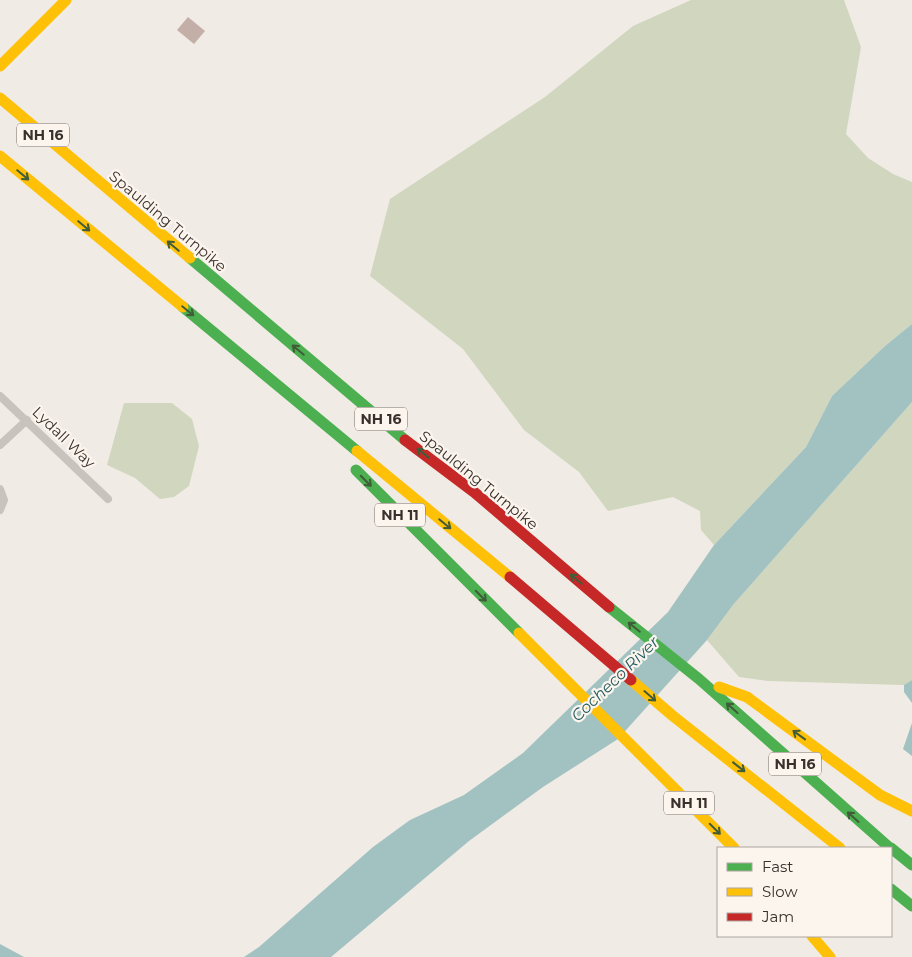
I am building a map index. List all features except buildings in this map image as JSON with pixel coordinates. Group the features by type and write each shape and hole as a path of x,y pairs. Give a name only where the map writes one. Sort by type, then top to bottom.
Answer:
{"main road":[{"path":"0,66 66,0"},
{"name":"Spaulding Turnpike","path":"0,98 403,438 474,492 613,610 699,679 890,847"},
{"name":"NH 16","path":"0,156 587,641 673,716 839,847"},
{"path":"233,347 323,438"},
{"name":"NH 11","path":"351,466 733,847"},
{"path":"699,679 747,697 880,795 912,811"},
{"name":"Spaulding Turnpike","path":"892,849 912,864"},
{"path":"892,890 912,906"},
{"path":"813,937 830,957"}],"lane":[{"name":"Lydall Way","path":"0,396 108,498"},
{"path":"0,445 27,420"},
{"path":"0,489 4,500 0,510"}],"green space":[{"path":"691,0 844,0 861,47 846,134 868,158 893,174 912,182 912,324 885,346 832,396 806,447 714,545 701,530 700,511 673,497 608,511 579,472 524,430 463,349 370,276 390,199 545,97 633,26"},
{"path":"912,402 912,680 904,685 768,681 739,677 707,640 733,605"},
{"path":"124,403 172,403 192,419 199,446 189,486 174,497 160,499 135,478 107,465"}],"water":[{"name":"Cocheco River","path":"912,324 912,402 733,605 707,640 618,739 543,787 469,841 331,957 244,957 259,947 373,847 410,820 464,795 523,753 668,612 714,545 806,447 832,396 885,346"},
{"path":"912,680 912,703 904,692 904,685"},
{"path":"912,723 912,756 903,749"},
{"path":"0,944 24,957 0,957"}],"traffic: fast":[{"path":"190,258 405,440"},
{"path":"183,307 357,451"},
{"path":"356,470 519,633"},
{"path":"609,607 699,679 889,847"},
{"path":"892,849 912,865"},
{"path":"892,890 912,906"}],"traffic: slow":[{"path":"0,66 66,0"},
{"path":"0,98 190,258"},
{"path":"0,156 183,307"},
{"path":"357,451 510,577"},
{"path":"519,633 733,847"},
{"path":"631,680 673,716 839,847"},
{"path":"719,687 747,697 880,795 912,811"},
{"path":"813,937 830,957"}],"traffic: jam":[{"path":"405,440 474,492 609,607"},
{"path":"510,577 631,680"}]}
